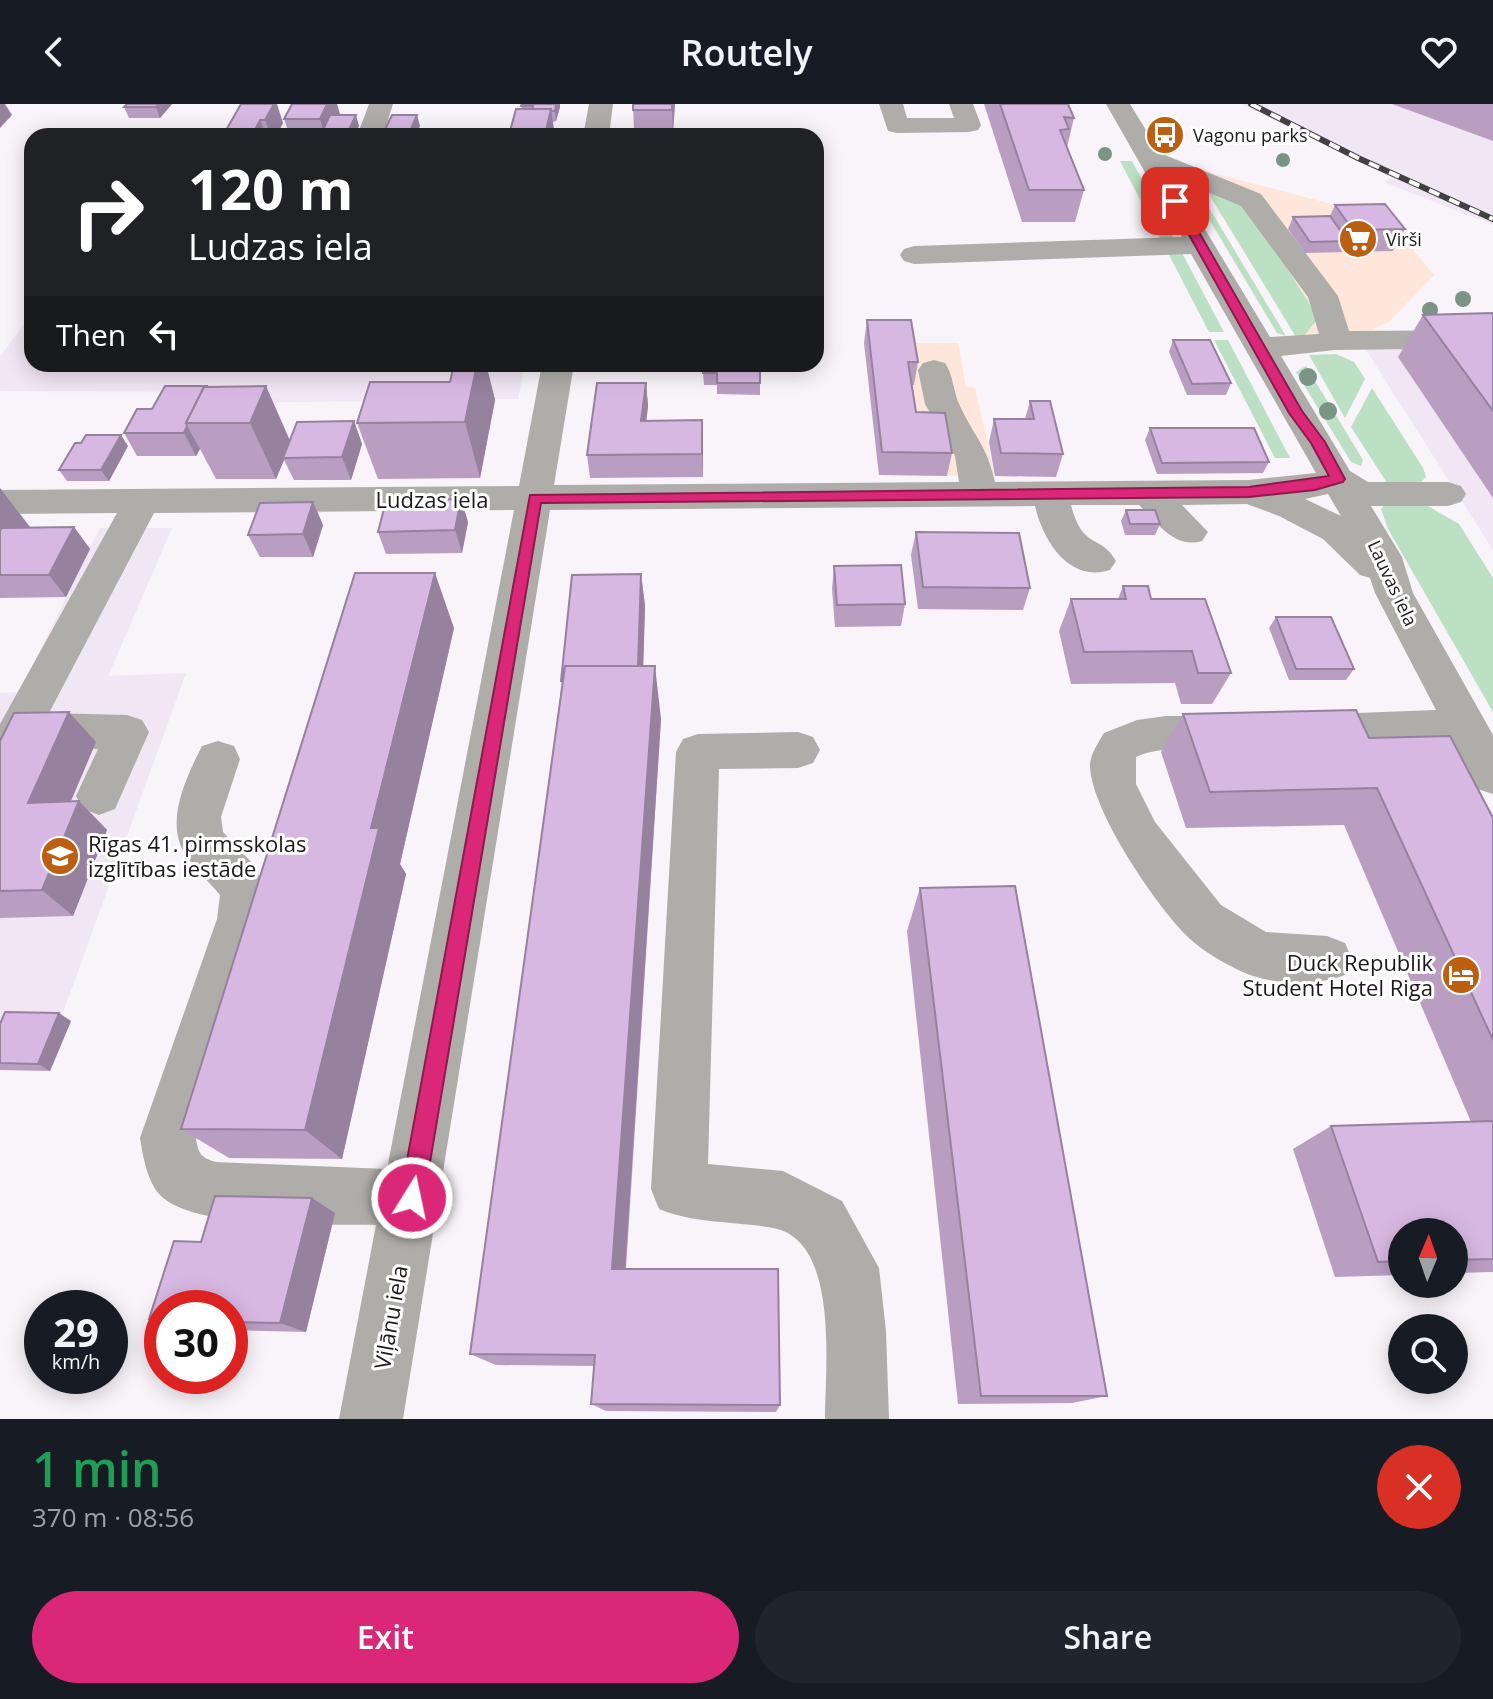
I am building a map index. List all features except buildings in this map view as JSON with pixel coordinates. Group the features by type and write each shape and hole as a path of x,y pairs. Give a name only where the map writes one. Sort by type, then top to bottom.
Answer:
{"street":[{"path":"373,128 381,104"},
{"path":"597,128 601,104"},
{"path":"891,104 897,126 969,125 961,104"},
{"name":"Lauvas iela","path":"1118,104 1122,131 1149,158 1383,557 1394,593 1493,776"},
{"path":"1149,158 1251,200 1323,296 1333,322 1335,341"},
{"path":"914,255 1201,245"},
{"path":"1258,347 1335,341 1493,339"},
{"path":"934,370 942,404 972,456 979,493"},
{"name":"Viļānu iela","path":"371,1419 557,372"},
{"path":"1338,479 1361,494 1448,494"},
{"name":"Ludzas iela","path":"0,502 1249,492 1315,486 1338,479"},
{"path":"1146,491 1189,532"},
{"path":"1050,492 1060,530 1072,550 1097,561"},
{"name":"Ludzas iela","path":"1249,492 1319,519 1360,547 1394,593"},
{"path":"10,747 142,501"},
{"path":"1327,959 1259,955 1204,921 1138,836 1114,784 1112,762 1119,745 1137,737 1166,733 1466,726"},
{"path":"10,747 127,732 99,796"},
{"path":"798,750 698,752 679,1189 783,1200 822,1221 849,1268 855,1331 857,1419"},
{"path":"218,759 201,802 198,817 201,840 236,879 244,895 241,919 168,1138 172,1167 188,1183 216,1191 412,1198"}],"shaded area":[{"path":"1241,104 1493,104 1493,225 1384,182 1392,178"},
{"name":"Virši","path":"1191,167 1388,219 1434,275 1390,321 1372,330 1296,336"},
{"path":"24,324 24,372 523,372 518,399 231,403 235,392 0,391 0,357"},
{"path":"1356,334 1493,338 1493,550 1439,465"},
{"path":"864,343 958,343 966,387 975,388 995,476 879,475"},
{"name":"Rīgas 41. pirmsskolas izglītības iestāde","path":"100,528 172,528 108,676 186,673 60,1021 0,1060 0,693 20,692"}],"green space":[{"path":"1120,161 1132,161 1174,239 1161,240"},
{"path":"1185,179 1193,181 1286,336 1277,333"},
{"path":"1203,184 1230,197 1255,217 1312,308 1316,321 1303,337 1296,337"},
{"path":"1167,251 1181,251 1224,332 1209,332"},
{"path":"1214,340 1228,340 1290,458 1275,458"},
{"path":"1336,354 1354,362 1365,379 1345,418 1309,355"},
{"path":"1306,366 1363,460 1361,466 1351,462 1296,372"},
{"path":"1372,388 1423,468 1426,477 1415,488 1391,489 1351,427"},
{"path":"1388,501 1421,502 1459,524 1493,578 1493,712 1388,529 1381,509"}],"railway":[{"path":"1251,104 1358,158 1493,219"}],"place":[{"name":"Vagonu parks","path":"1165,135"},
{"name":"Virši","path":"1358,239"},
{"name":"Rīgas 41. pirmsskolas izglītības iestāde","path":"60,856"},
{"name":"Duck Republik Student Hotel Riga","path":"1461,975"}],"route":[{"path":"412,1198 535,498 1249,492 1315,486 1338,479 1318,442 1296,413 1175,201"}]}
